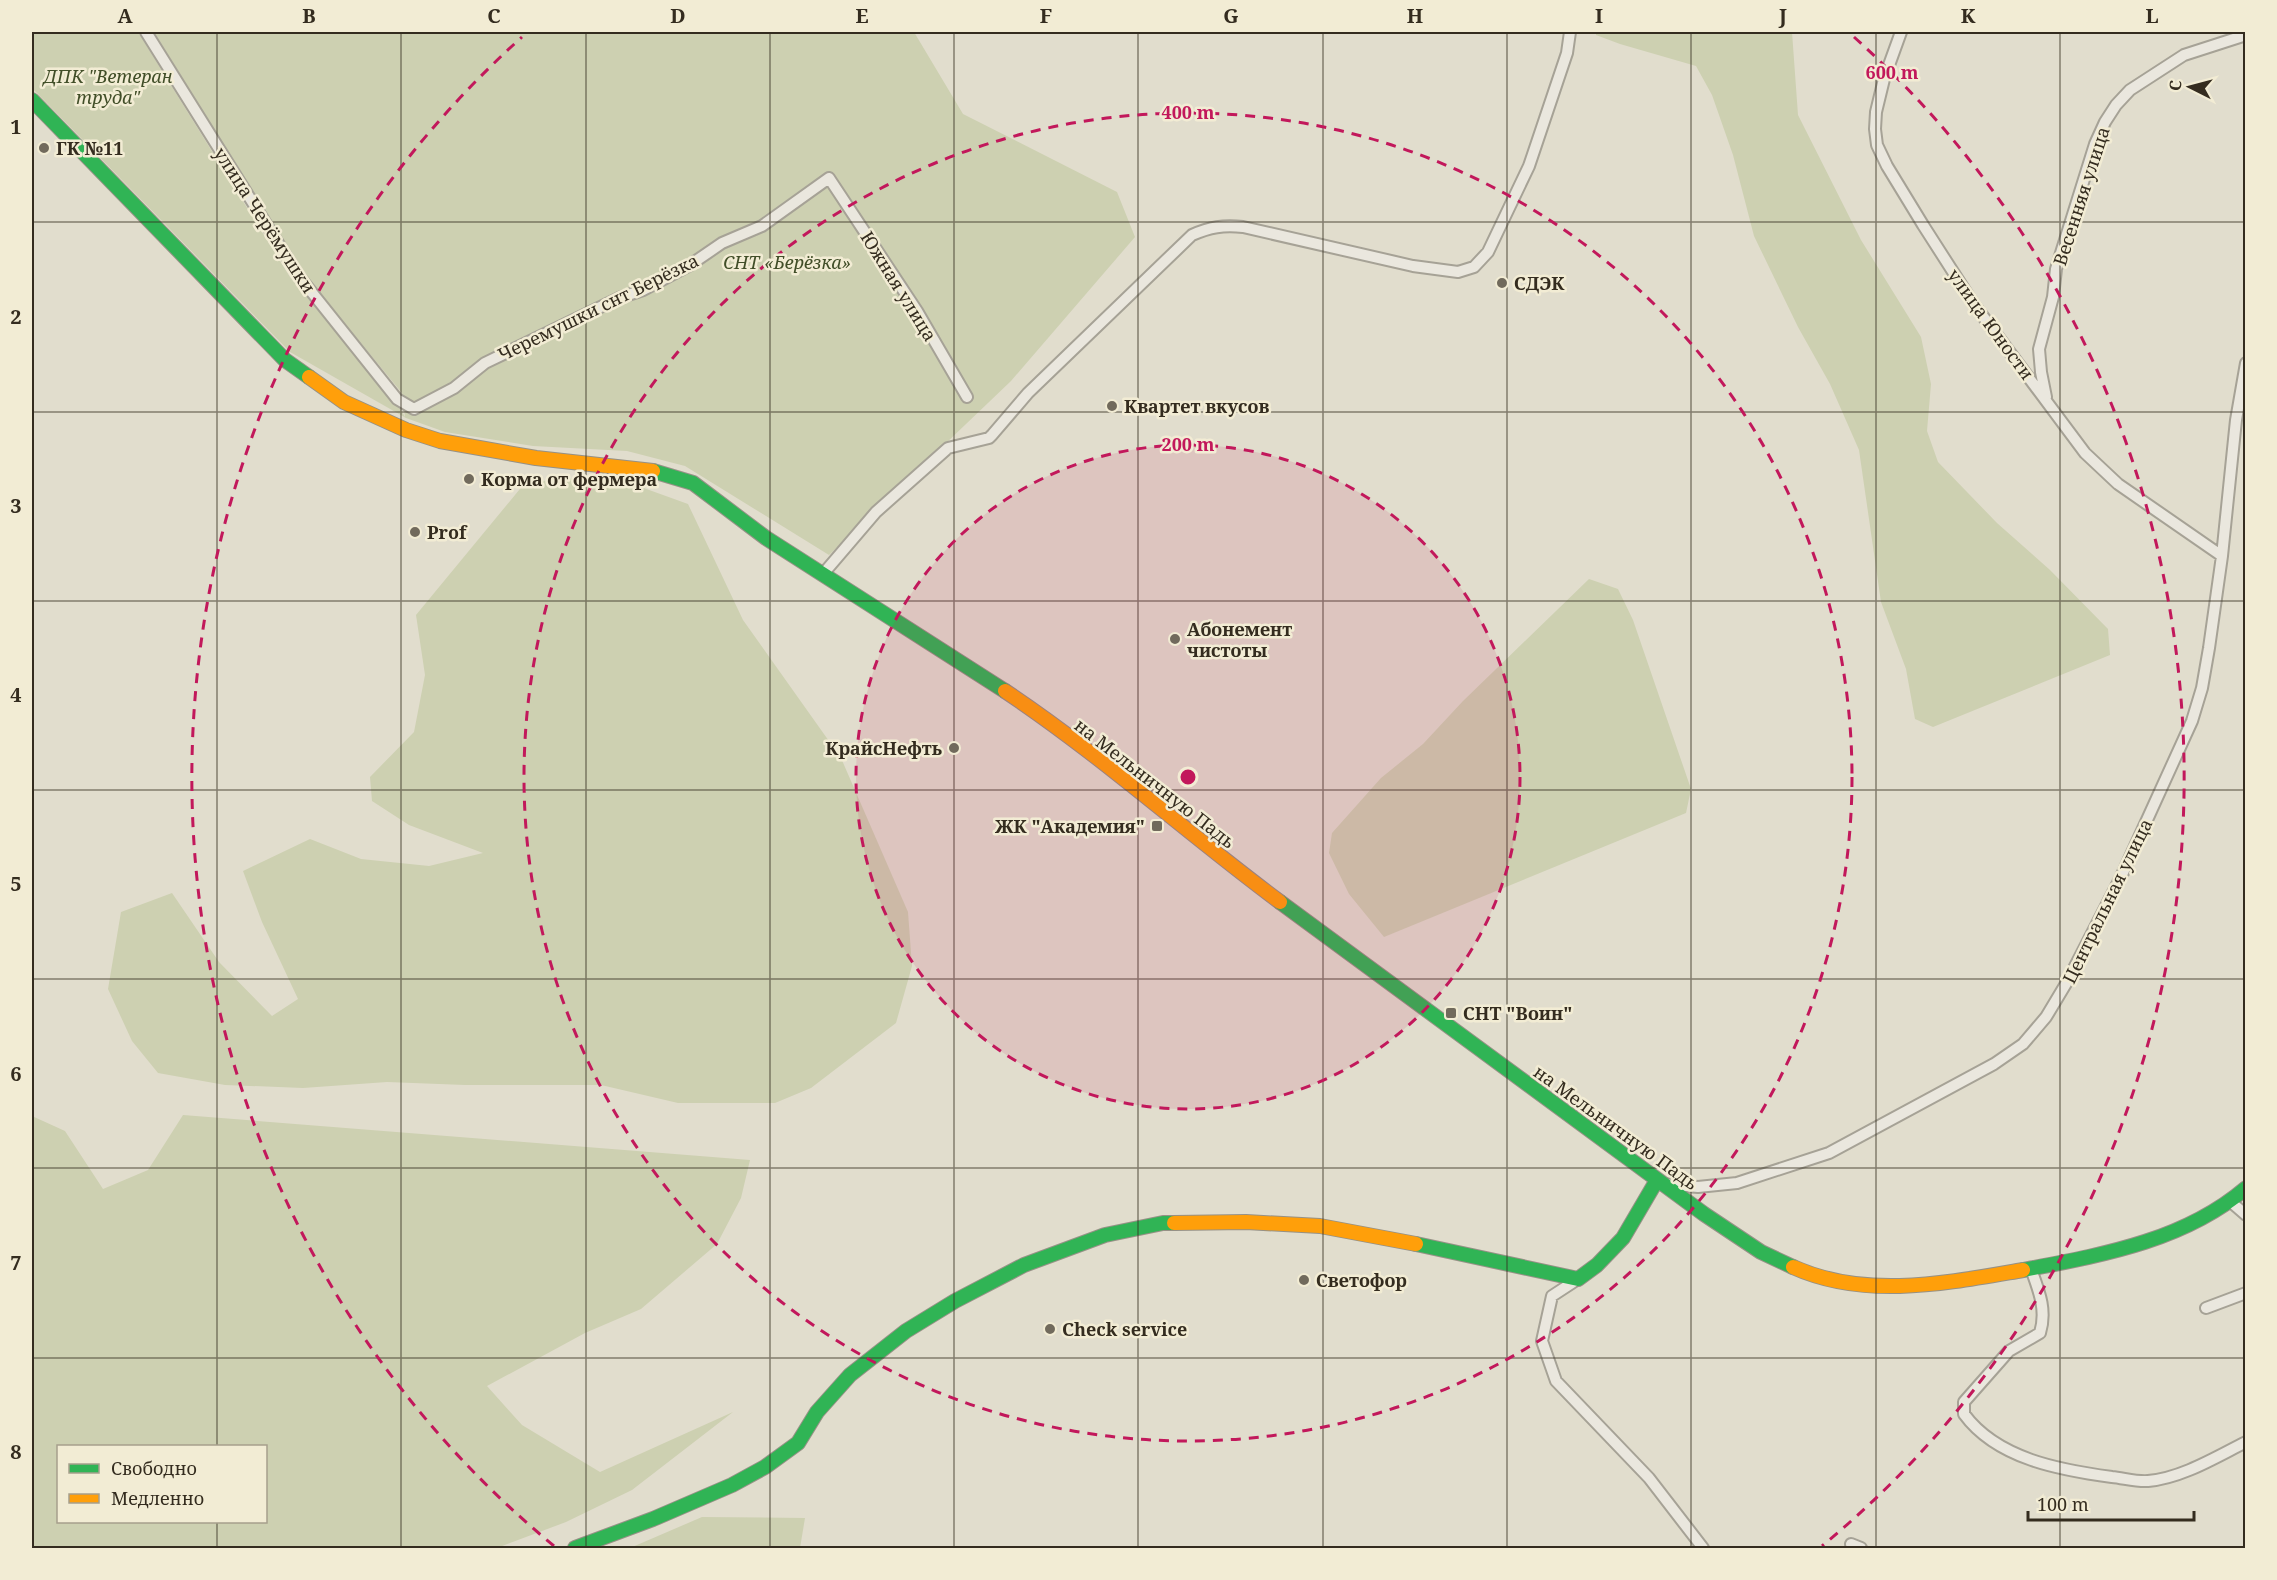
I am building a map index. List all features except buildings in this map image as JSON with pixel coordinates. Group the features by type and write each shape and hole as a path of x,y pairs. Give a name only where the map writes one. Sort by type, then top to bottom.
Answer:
{"street":[{"name":"улица Черёмушки","path":"146,32 298,275 398,399"},
{"path":"823,574 876,512 948,448 989,438 1028,393 1192,235 1209,227 1243,226 1413,266 1458,272 1474,267 1488,252 1529,166 1567,53 1570,32"},
{"name":"улица Юности","path":"1901,32 1884,79 1876,112 1875,129 1877,145 1893,176 1973,303 2085,453 2118,484 2222,556"},
{"name":"Весенняя улица","path":"2047,400 2041,372 2040,349 2053,297 2056,269 2095,144 2105,122 2130,90 2184,55 2246,34"},
{"name":"на Мельничную Падь","path":"32,100 285,360 344,402 406,430 440,441 536,458 639,468 693,483 766,538 923,637 1045,720 1125,778 1180,826 1235,869 1659,1182 1749,1244 1781,1262 1812,1275 1843,1284 1869,1288 1905,1286 2031,1269 2137,1245 2181,1230 2231,1202 2246,1188"},
{"name":"Черемушки снт Берёзка","path":"398,399 414,409 454,388 485,363 619,298 643,290 690,265 722,243 762,226 829,178"},
{"name":"Южная улица","path":"829,178 916,311 967,397"},
{"name":"Центральная улица","path":"1659,1182 1698,1186 1737,1183 1829,1153 1975,1076 2023,1044 2046,1017 2067,982 2121,877 2192,721 2202,688 2222,556 2236,420 2246,363"},
{"path":"1659,1182 1623,1238 1597,1265 1552,1296 1542,1341 1556,1381 1649,1478 1702,1548"},
{"path":"2231,1202 2246,1215"},
{"path":"575,1548 653,1520 732,1485 765,1467 798,1443 817,1412 850,1376 906,1331 955,1301 1024,1265 1105,1235 1163,1223 1246,1222 1320,1226 1398,1240 1578,1279"},
{"path":"2031,1269 2042,1300 2044,1322 2040,1333 2009,1351 1964,1402 1964,1414 1982,1433 2016,1455 2059,1468 2147,1481 2182,1472 2246,1442"},
{"path":"2206,1308 2246,1293"}],"green space":[{"name":"СНТ «Берёзка»","path":"32,32 138,32 290,277 397,403 405,417 402,393 303,273 154,32 914,32 963,114 1117,192 1135,237 1011,381 829,555 685,466 627,451 533,446 445,432 406,418 290,352 32,88"},
{"path":"1596,32 1792,32 1798,115 1861,240 1921,337 1931,384 1927,431 1938,462 1997,523 2050,570 2108,629 2110,655 1933,727 1915,719 1906,669 1881,602 1859,450 1830,384 1798,327 1754,236 1733,155 1712,95 1696,66 1620,44 1596,35"},
{"path":"562,478 627,482 688,504 743,620 841,758 908,912 912,966 896,1023 811,1088 775,1103 678,1103 601,1085 465,1085 387,1082 303,1088 225,1085 158,1073 132,1041 108,989 121,912 172,893 219,962 272,1016 298,999 262,922 243,871 310,839 361,859 429,866 483,853 409,825 372,801 370,777 414,732 425,675 416,615 524,484"},
{"path":"1589,579 1618,589 1633,620 1691,789 1686,813 1384,937 1349,894 1329,853 1332,833 1381,778 1423,744 1463,701"},
{"path":"183,1115 750,1160 741,1198 717,1244 641,1309 585,1333 487,1386 522,1425 600,1472 733,1412 632,1490 566,1522 497,1548 32,1548 32,1116 65,1131 103,1189 148,1170"},
{"path":"702,1517 805,1518 800,1548 630,1548"}],"traffic: fast":[{"path":"32,100 285,360 309,377"},
{"path":"653,471 693,483 766,538 1005,691"},
{"path":"1280,902 1704,1214 1761,1252 1793,1267"},
{"path":"1416,1244 1578,1279 1597,1265 1623,1238 1657,1180"},
{"path":"2023,1270 2112,1251 2169,1233 2222,1206 2246,1188"},
{"path":"575,1548 653,1519 732,1485 765,1467 798,1443 817,1412 850,1375 906,1331 955,1301 1024,1265 1105,1235 1163,1223 1174,1223"}],"traffic: slow":[{"path":"309,377 344,402 406,430 440,441 536,458 653,471"},
{"path":"1005,691 1075,741 1280,902"},
{"path":"1174,1223 1246,1222 1320,1226 1416,1244"},
{"path":"1793,1267 1821,1277 1878,1286 1907,1286 1965,1280 2023,1270"}],"place":[{"name":"ГК №11","path":"44,148"},
{"name":"СДЭК","path":"1502,283"},
{"name":"Квартет вкусов","path":"1112,406"},
{"name":"Корма от фермера","path":"469,479"},
{"name":"Prof","path":"415,532"},
{"name":"Абонемент чистоты","path":"1175,639"},
{"name":"КрайсНефть","path":"954,748"},
{"name":"ЖК \"Академия\"","path":"1157,826"},
{"name":"СНТ \"Воин\"","path":"1451,1013"},
{"name":"Светофор","path":"1304,1280"},
{"name":"Check service","path":"1050,1329"}],"park label":[{"name":"ДПК \"Ветеран труда\"","path":"108,86"}]}
